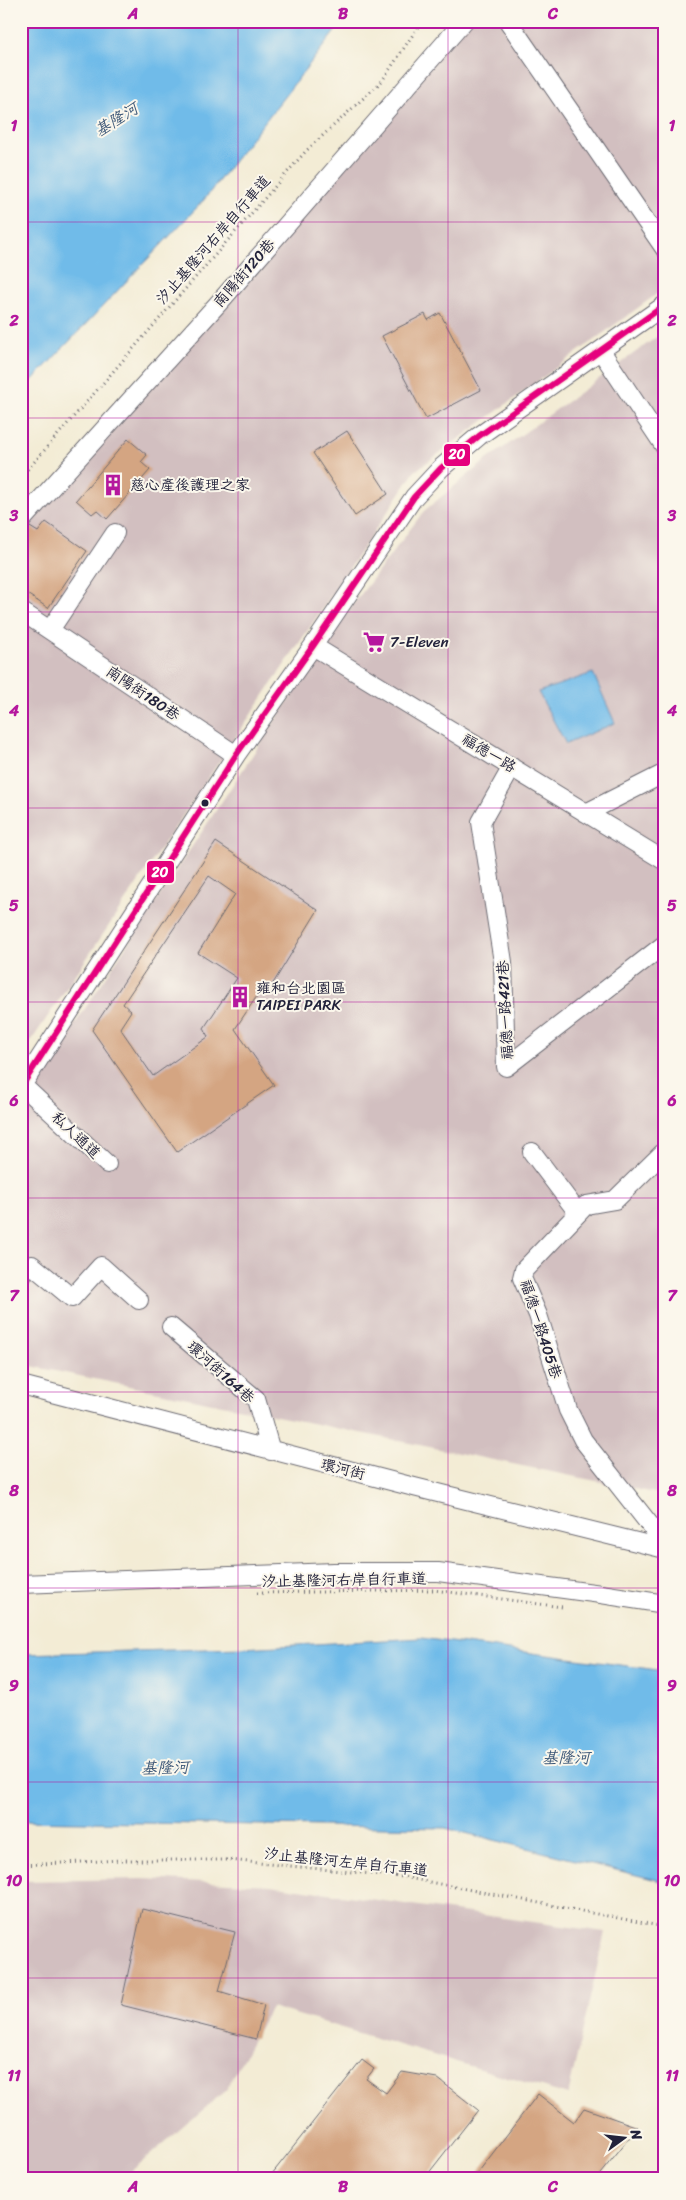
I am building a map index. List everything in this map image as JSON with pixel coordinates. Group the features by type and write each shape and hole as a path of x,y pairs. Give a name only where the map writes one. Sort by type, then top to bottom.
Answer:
{"street":[{"name":"南陽街120巷","path":"21,521 224,297 464,21"},
{"path":"508,21 665,249"},
{"path":"22,1085 236,755 414,497 441,468 479,436 665,305"},
{"path":"601,351 665,447"},
{"path":"50,630 115,533"},
{"name":"南陽街180巷","path":"21,610 236,755"},
{"name":"福德一路","path":"313,646 665,861"},
{"name":"福德一路421巷","path":"512,767 481,822 503,962 506,1067 665,944"},
{"path":"586,813 665,773"},
{"name":"私人通道","path":"22,1085 107,1164"},
{"name":"福德一路405巷","path":"665,1151 615,1200 586,1205 524,1270 522,1278 538,1315 568,1410 583,1440 665,1544"},
{"path":"532,1152 578,1213"},
{"path":"21,1278 24,1267 32,1265 72,1298 101,1266 139,1300"},
{"name":"環河街164巷","path":"171,1327 256,1399 271,1451"},
{"name":"環河街","path":"21,1386 271,1451 665,1549"},
{"path":"21,1584 334,1572 438,1572 665,1604"}],"path":[{"name":"汐止基隆河右岸自行車道","path":"21,476 306,151 382,81 422,21"},
{"name":"汐止基隆河右岸自行車道","path":"250,1593 434,1590 572,1608"},
{"name":"汐止基隆河左岸自行車道","path":"21,1866 120,1860 228,1860 403,1877 665,1927"}],"shaded area":[{"path":"468,21 665,21 665,288 415,471 21,1056 21,524"},
{"path":"665,331 665,1495 21,1364 21,1117 34,1086 343,618 424,511 484,462"},
{"path":"142,1879 270,1885 605,1932 568,2095 271,2007 226,2090 122,2179 21,2179 21,1881"}],"water":[{"name":"基隆河","path":"35,21 343,21 203,201 21,392 21,33"},
{"path":"593,673 615,723 566,744 538,692"},
{"name":"基隆河","path":"421,1638 665,1671 665,1882 445,1828 21,1821 21,1654 243,1648"}],"building":[{"path":"440,313 481,390 426,419 382,336 425,314 428,320"},
{"path":"347,431 388,494 355,516 313,453"},
{"name":"慈心產後護理之家","path":"128,439 147,455 141,462 150,470 107,519 97,510 92,514 76,500"},
{"path":"46,522 87,551 48,608 21,590 21,531 30,527 38,532"},
{"name":"雍和台北園區 TAIPEI PARK","path":"216,842 318,910 269,990 263,987 235,1029 274,1085 177,1152 92,1030","holes":["209,876 235,894 198,953 237,978 204,1028 208,1037 153,1076 120,1028 131,1011 123,1004"]},
{"path":"142,1909 235,1932 219,1991 264,2005 256,2039 121,2005"},
{"path":"362,2060 374,2069 366,2079 386,2093 402,2072 437,2078 478,2110 424,2179 268,2179"},
{"path":"538,2094 574,2122 584,2108 638,2127 596,2179 473,2179"}],"transit line":[{"name":"20","path":"21,1087 236,755 414,497 441,468 479,436 665,305"}],"place":[{"name":"慈心產後護理之家","path":"113,485"},
{"name":"7-Eleven","path":"374,642"},
{"name":"雍和台北園區 TAIPEI PARK","path":"240,997"}]}
